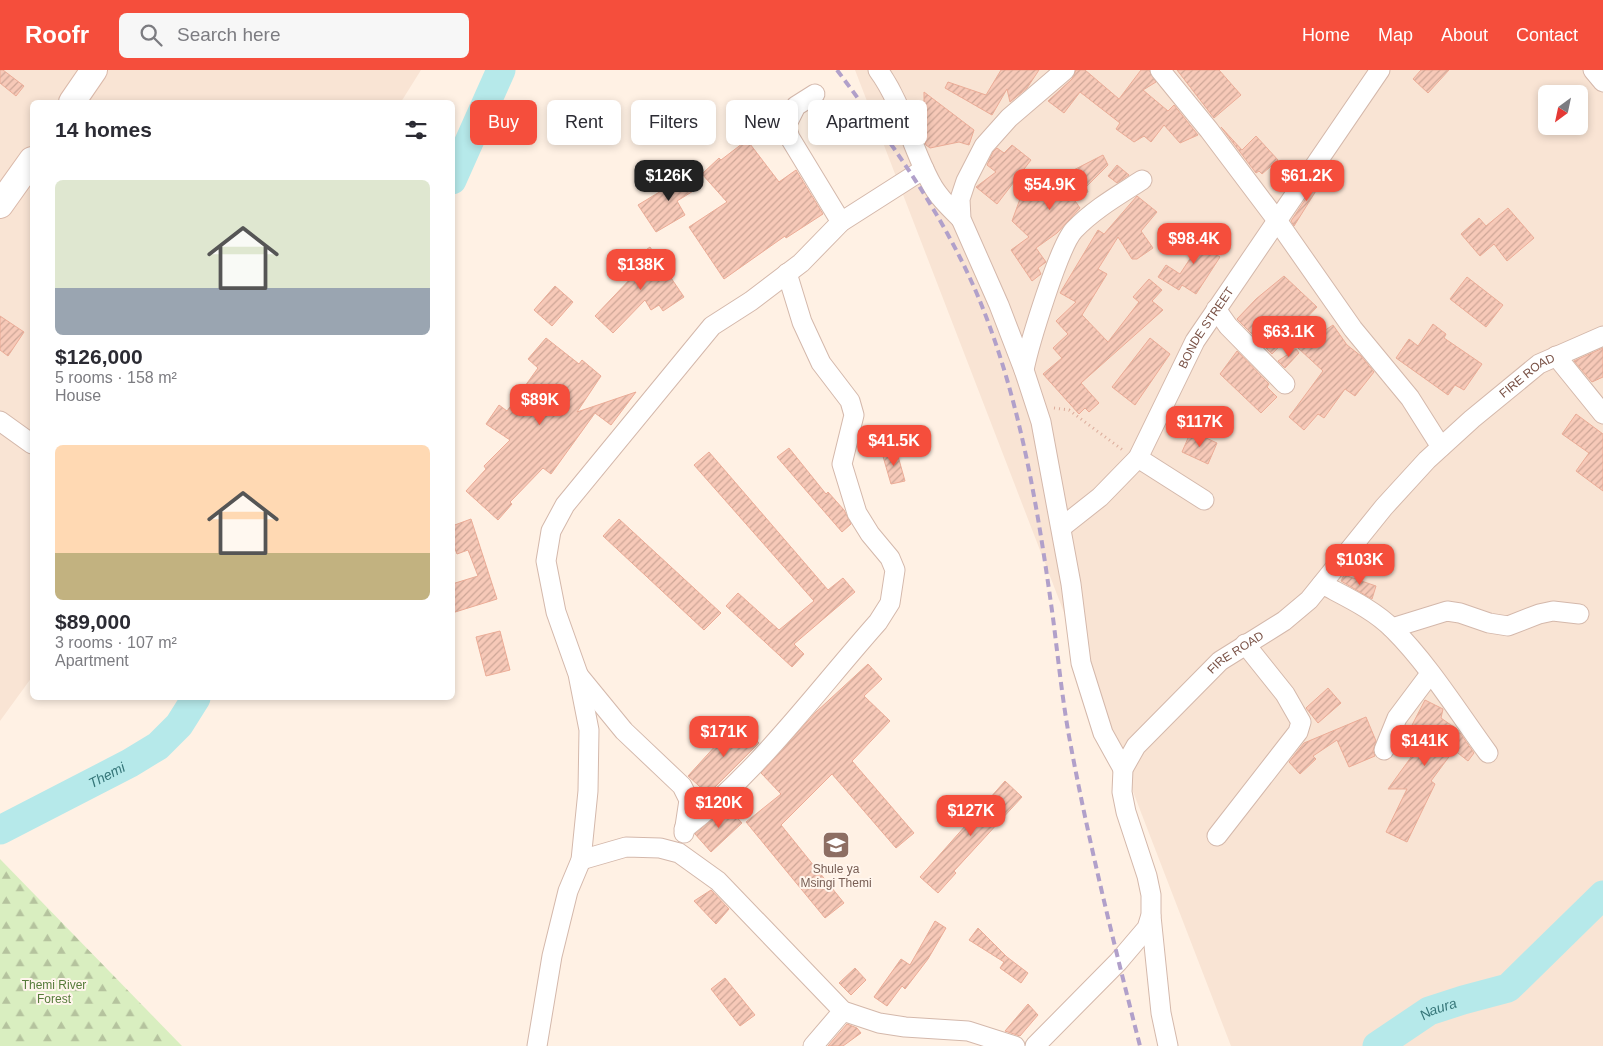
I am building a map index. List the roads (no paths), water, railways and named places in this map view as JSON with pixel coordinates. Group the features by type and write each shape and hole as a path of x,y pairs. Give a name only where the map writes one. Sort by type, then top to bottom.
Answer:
{"street":[{"path":"73,100 94,70"},
{"path":"878,70 904,120 924,169 940,196 960,219 988,279 1024,370 1041,422 1062,527 1074,601 1081,662 1103,733 1122,769 1122,792 1126,812 1147,876 1151,895 1151,915 1161,1013 1168,1046"},
{"path":"960,219 960,200 966,181 984,146 1009,118 1065,70"},
{"path":"1160,70 1209,130 1276,219 1353,329 1410,398 1441,447"},
{"name":"BONDE STREET","path":"1062,527 1100,497 1137,459 1152,434 1185,358 1276,219 1380,70"},
{"path":"1593,70 1603,82"},
{"path":"815,94 796,106 786,126 790,138 841,222"},
{"path":"0,205 30,163"},
{"path":"537,1046 556,938 568,891 582,860 588,791 589,730 578,674 556,612 546,561 551,531 565,505 712,326 751,301 801,263 841,222 924,169"},
{"path":"1024,370 1039,317 1061,255 1073,231 1091,214 1142,180"},
{"path":"684,829 716,804 756,765 878,622 890,603 895,570 890,558 870,534 857,513 842,464 854,415 850,401 817,354 802,322 787,273"},
{"path":"1216,310 1228,326 1286,384"},
{"name":"FIRE ROAD","path":"1122,769 1146,734 1220,661 1296,612 1322,584 1384,507 1441,447 1539,364 1603,336"},
{"path":"1556,356 1603,414"},
{"path":"0,421 30,443"},
{"path":"1137,459 1204,500"},
{"path":"1322,584 1366,608 1392,628 1430,674 1488,753"},
{"path":"1392,628 1447,611 1489,623 1508,626 1539,614 1554,611 1579,614"},
{"path":"1217,836 1298,732 1301,722 1285,694 1245,644"},
{"path":"578,674 624,731 682,786 689,800 679,853"},
{"path":"1384,750 1397,718 1430,674"},
{"path":"582,860 626,847 660,848 679,853 718,881 843,1011 879,1023 905,1028 968,1031 1016,1046"},
{"path":"1035,1046 1118,962 1146,928 1151,915"},
{"path":"813,1046 843,1011"}],"waterway":[{"name":"Themi","path":"455,173 501,70"},
{"name":"Themi","path":"0,830 130,763 158,746 179,725 195,700"},
{"name":"Naura","path":"1377,1046 1429,1011 1508,988 1603,895"}],"railway":[{"path":"837,70 914,178 948,234 977,294 1005,372 1034,494 1053,618 1064,707 1076,775 1102,892 1140,1046"}],"place":[{"name":"Shule ya Msingi Themi","path":"836,845"}],"park label":[{"name":"Themi River Forest","path":"54,992"}]}
